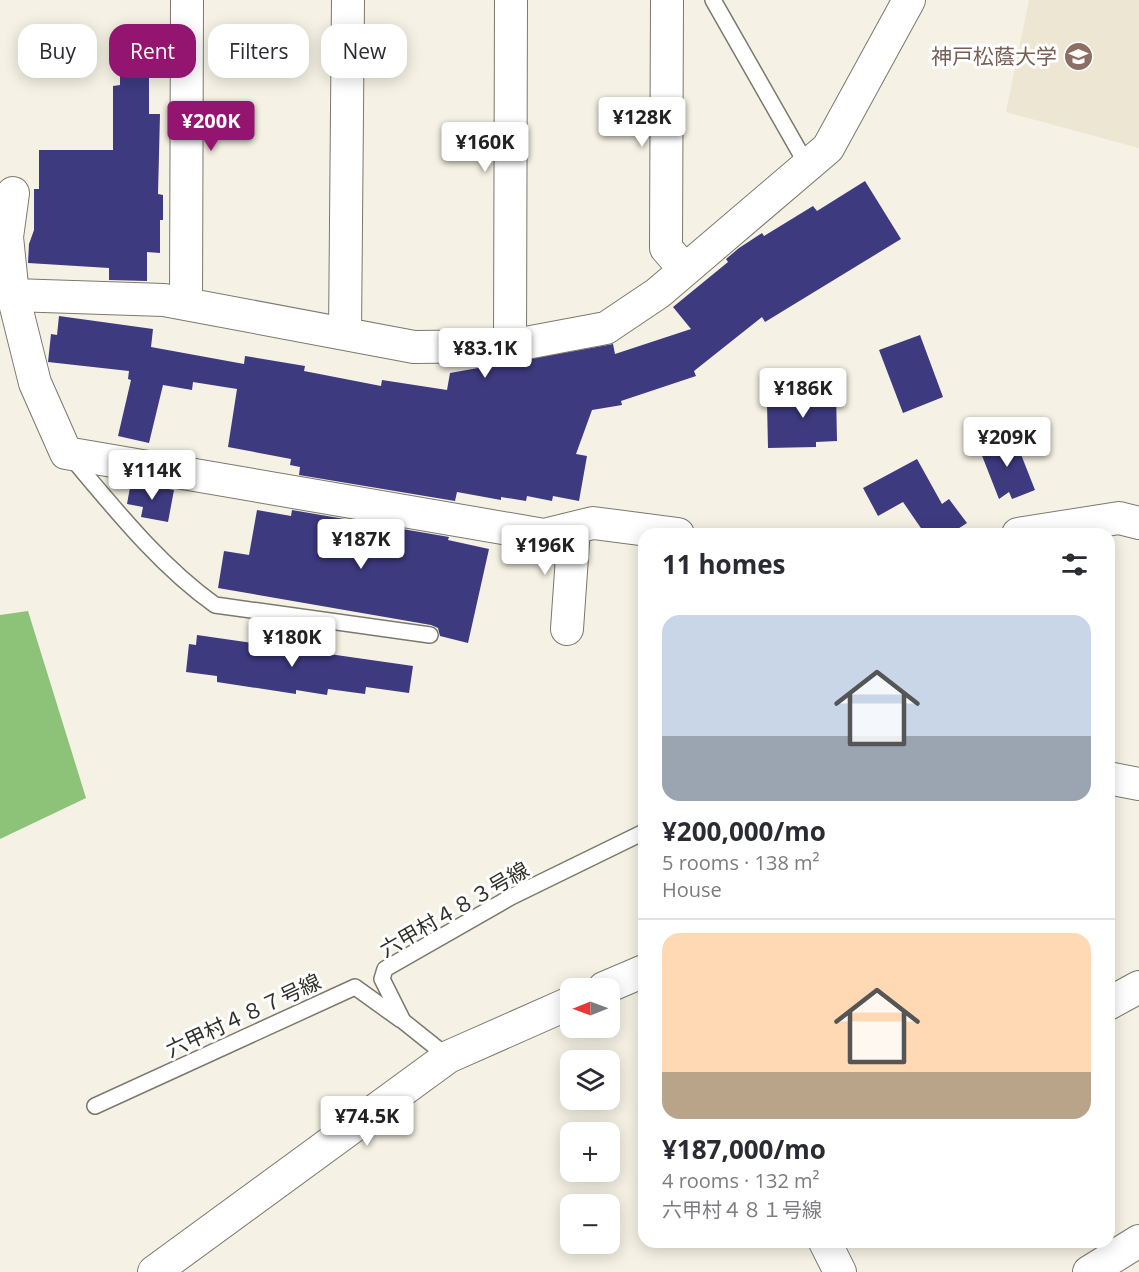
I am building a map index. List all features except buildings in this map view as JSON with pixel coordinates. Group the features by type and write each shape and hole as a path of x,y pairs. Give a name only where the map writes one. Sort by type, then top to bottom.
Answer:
{"street":[{"path":"186,304 187,0"},
{"path":"345,334 348,0"},
{"path":"510,346 511,0"},
{"path":"667,0 666,248 685,270"},
{"path":"13,295 164,300 414,347 510,346 606,328 658,293 828,148 894,9"},
{"path":"13,193 7,237 13,295 34,383 66,453 544,535 593,523 638,529"},
{"path":"1056,528 1119,518 1139,523"},
{"path":"567,629 574,528"},
{"path":"620,981 638,974"},
{"path":"1115,1000 1139,987"},
{"path":"154,1272 448,1057 560,1007"},
{"path":"1089,1272 1139,1241"},
{"path":"828,1248 840,1272"}],"lane":[{"path":"713,0 807,165"},
{"path":"66,453 129,525 199,594 215,605 430,635"},
{"name":"六甲村４８３号線","path":"448,1057 403,1021 382,979 385,969 512,897 638,835"},
{"name":"六甲村４８７号線","path":"95,1106 355,987 403,1021"}],"shaded area":[{"name":"神戸松蔭大学","path":"1029,0 1139,0 1139,148 1006,112"}],"green space":[{"path":"28,611 86,798 0,839 0,615"}],"place":[{"name":"神戸松蔭大学","path":"1078,56"}]}
